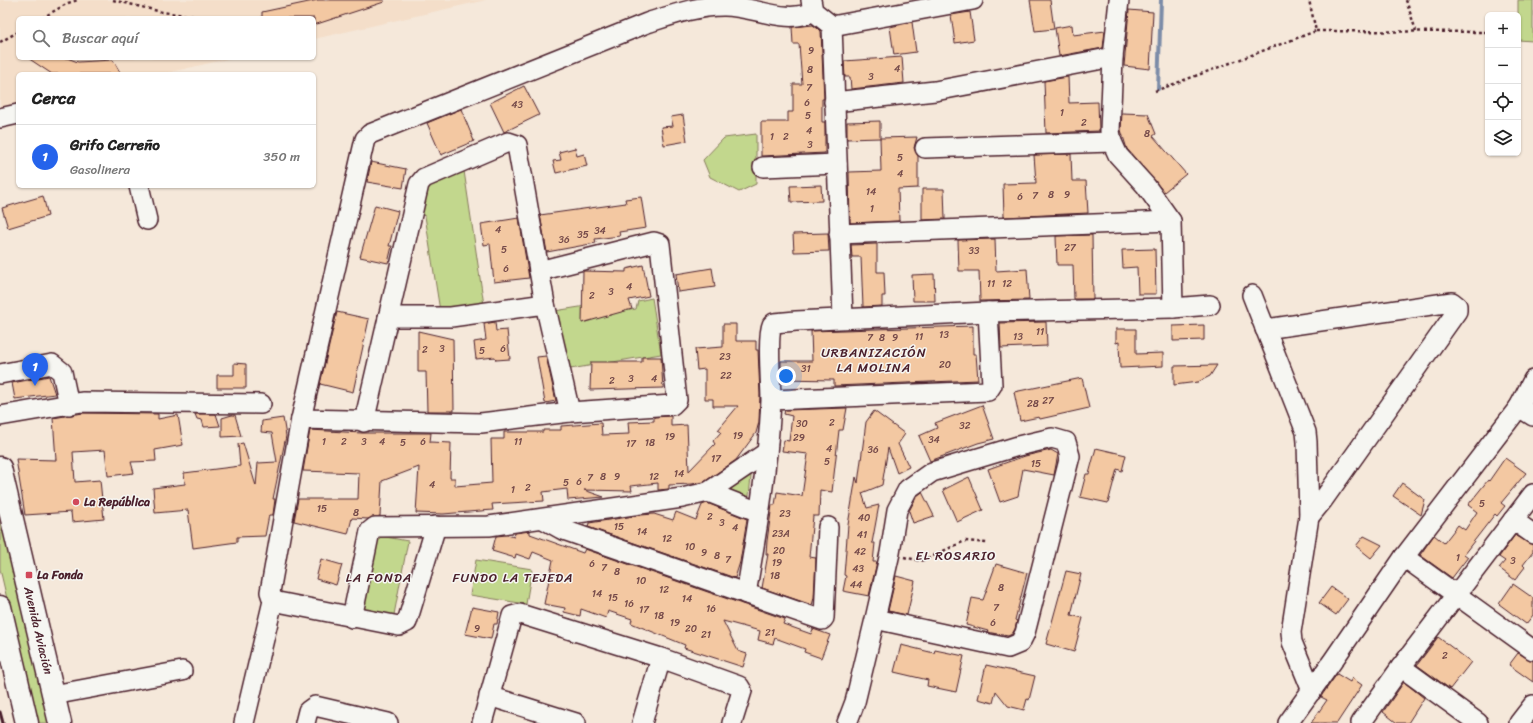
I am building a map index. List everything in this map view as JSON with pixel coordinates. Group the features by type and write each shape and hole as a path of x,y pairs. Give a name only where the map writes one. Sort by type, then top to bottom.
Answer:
{"main road":[{"name":"Avenida Aviación","path":"0,468 5,501 60,723"},
{"path":"0,608 27,723"}],"street":[{"path":"832,26 973,0"},
{"path":"1119,0 1113,57 1110,131 1112,142 1118,155 1146,186 1170,221 1173,308"},
{"path":"244,723 273,601 270,596 270,590 301,419 362,146 365,139 370,134 647,22 676,14 721,6 734,6 792,17 804,16 812,5 832,26 839,234 844,318"},
{"path":"834,102 935,91 1113,57"},
{"path":"0,118 16,114"},
{"path":"364,422 421,181 508,142 517,145 545,304 570,412"},
{"path":"925,148 1112,142"},
{"path":"763,167 837,164"},
{"path":"139,188 147,220"},
{"path":"839,234 1170,221"},
{"path":"301,419 364,422 481,423 570,412 672,405 677,400 660,244 654,242 539,271"},
{"path":"1252,295 1306,432 1309,517 1291,632 1292,642 1312,691"},
{"path":"1265,329 1452,302 1457,306 1457,312 1323,500 1309,517"},
{"path":"388,317 452,317 545,304"},
{"path":"746,594 760,512 771,400 772,325 774,323 844,318 988,312 1173,308 1210,305"},
{"path":"771,400 988,391 992,385 988,312"},
{"path":"0,374 52,364 62,372 69,405"},
{"path":"1292,722 1404,557 1526,411 1533,380"},
{"path":"0,416 82,402 261,404"},
{"path":"847,723 855,702 875,619 890,553 897,510 908,489 932,472 1018,446 1052,438 1066,442 1070,456 1025,633 1020,643 1008,648 875,619"},
{"path":"352,618 370,531 375,527 478,527 543,519 682,498 708,492 766,452"},
{"path":"708,492 760,512"},
{"path":"1361,723 1401,667 1533,494"},
{"path":"543,519 561,529 823,620 828,527"},
{"path":"1513,520 1533,534"},
{"path":"273,601 352,618 399,626 406,622 436,526"},
{"path":"1404,557 1533,650"},
{"path":"482,723 512,616 520,614 661,658 739,686 742,691 732,723"},
{"path":"642,723 661,658"},
{"path":"1401,667 1478,723"},
{"path":"53,695 182,671"},
{"path":"489,696 575,723"},
{"path":"1519,723 1533,705"},
{"path":"305,723 308,711 315,706 388,723"}],"path":[{"path":"45,16 68,3 78,0"},
{"path":"113,0 162,12 192,16"},
{"path":"1309,0 1316,30"},
{"path":"1406,0 1416,31"},
{"path":"1155,91 1316,30 1485,32"},
{"path":"0,42 16,33"},
{"path":"890,553 921,561 965,541 987,543"}],"shaded area":[{"path":"0,0 486,0 316,39 316,16 16,16 16,60 223,60 171,72 16,72 16,107 0,111"}],"green space":[{"path":"1518,0 1533,0 1533,41 1521,40 1521,12 1518,12"},
{"path":"756,134 756,184 739,192 710,177 703,160 724,138"},
{"path":"464,171 484,305 440,311 425,216 416,213 424,186"},
{"path":"652,298 661,354 552,372 542,313 586,306 588,317 636,309 638,301"},
{"path":"752,467 749,496 742,499 718,493"},
{"path":"0,513 52,723 36,723 0,569"},
{"path":"363,533 408,541 393,620 348,612"},
{"path":"476,560 532,569 526,604 470,595"}],"building":[{"path":"318,0 384,0 384,2 316,24 316,16 262,16 262,12"},
{"path":"1030,0 1050,0 1054,29 1035,31"},
{"path":"1129,10 1153,12 1150,69 1124,66"},
{"path":"970,12 974,40 955,43 951,15"},
{"path":"912,22 916,52 894,55 890,27"},
{"path":"813,25 821,31 824,99 822,99 822,122 825,122 825,153 761,156 761,122 788,122 788,112 793,112 793,84 802,84 799,44 793,44 792,27"},
{"path":"1072,25 1073,35 1105,31 1103,48 1059,56 1055,28"},
{"path":"902,57 904,83 851,89 850,77 845,77 844,61"},
{"path":"31,60 72,60 78,62 113,60 120,72 49,72"},
{"path":"1068,77 1069,103 1098,102 1099,131 1046,133 1044,81"},
{"path":"524,86 539,115 504,132 490,103"},
{"path":"461,109 474,141 441,155 427,123"},
{"path":"1122,113 1148,114 1156,134 1153,136 1186,174 1164,192 1127,149 1121,130"},
{"path":"683,115 687,141 664,145 661,127 673,126 671,117"},
{"path":"880,121 880,138 847,139 847,122"},
{"path":"917,137 914,148 918,156 918,188 898,189 899,221 850,223 849,172 881,171 880,138"},
{"path":"575,148 577,156 584,154 587,166 556,173 553,161 561,160 559,152"},
{"path":"1071,154 1072,181 1086,181 1088,213 1004,217 1003,184 1036,183 1034,155"},
{"path":"371,162 406,169 403,188 367,182"},
{"path":"821,185 822,201 791,202 790,186"},
{"path":"922,189 944,189 945,219 922,220"},
{"path":"43,196 48,216 8,228 2,208"},
{"path":"641,197 646,228 619,232 620,236 595,239 596,243 547,252 540,215 626,203 625,199"},
{"path":"375,205 398,211 389,246 392,246 388,263 360,257"},
{"path":"519,218 529,278 494,282 490,244 484,245 481,224"},
{"path":"828,233 829,251 794,252 793,234"},
{"path":"1092,235 1093,299 1074,299 1073,265 1057,265 1056,236"},
{"path":"995,239 996,271 1027,269 1029,300 980,301 979,271 959,271 958,240"},
{"path":"877,244 877,272 884,272 885,296 882,296 882,306 863,307 861,257 852,257 851,245"},
{"path":"1155,249 1156,294 1138,294 1137,267 1123,268 1122,250"},
{"path":"643,265 649,296 629,300 632,309 582,323 583,271 626,272 626,269"},
{"path":"712,268 715,287 678,292 676,274"},
{"path":"934,274 935,301 913,301 912,275"},
{"path":"337,312 369,319 353,392 320,384"},
{"path":"495,322 496,331 507,330 510,359 496,360 495,357 476,359 474,342 486,340 484,324"},
{"path":"1046,322 1047,346 1001,348 1000,323"},
{"path":"723,324 736,324 736,341 756,341 756,350 758,350 760,394 759,422 756,433 736,460 704,482 669,485 669,489 658,490 658,483 631,486 632,491 584,490 604,497 568,500 567,489 543,492 544,501 492,504 493,510 443,514 416,513 419,467 382,481 380,516 368,519 352,518 348,534 294,521 298,499 358,499 359,473 303,471 310,430 362,433 431,433 430,442 451,443 450,478 455,478 455,486 492,483 491,439 504,439 504,432 543,432 543,430 561,430 561,426 601,423 602,435 629,434 628,422 654,421 654,417 671,416 671,426 687,425 689,471 715,444 713,441 721,432 718,430 738,406 713,406 713,399 705,399 705,369 697,370 695,349 723,347"},
{"path":"1204,325 1204,340 1173,341 1173,326"},
{"path":"973,326 973,354 976,354 978,380 834,386 834,380 781,379 781,361 812,361 811,331"},
{"path":"1116,329 1136,329 1136,354 1163,353 1163,366 1120,368 1119,342 1116,343"},
{"path":"418,331 453,339 454,411 427,411 426,372 418,372"},
{"path":"546,356 556,401 545,403 537,357"},
{"path":"642,357 661,357 663,388 590,390 591,362 642,362"},
{"path":"234,363 246,364 246,388 217,388 217,375 234,375"},
{"path":"1217,365 1210,376 1198,382 1174,385 1174,366"},
{"path":"49,376 55,394 15,399 12,383"},
{"path":"1082,378 1089,408 1040,419 1039,417 1020,421 1014,392"},
{"path":"982,405 994,439 978,443 930,461 919,436 937,428 935,423"},
{"path":"847,408 843,430 839,430 832,492 820,490 819,516 813,516 809,557 816,558 814,598 812,605 762,588 768,554 766,554 767,541 772,505 775,505 777,492 802,496 808,454 782,451 784,440 789,441 792,416 784,414 785,410"},
{"path":"874,411 905,434 898,444 909,467 897,473 888,448 882,485 862,493 867,508 879,505 872,543 875,543 873,562 877,562 869,596 843,591 846,576 844,575 848,525 856,477 858,483 866,422"},
{"path":"83,413 158,414 158,419 178,415 183,445 155,450 156,461 131,462 134,473 108,476 105,450 73,452 75,482 100,480 104,519 72,522 71,512 25,515 16,459 56,460 53,418"},
{"path":"195,414 216,414 220,426 204,427 202,420 197,419"},
{"path":"235,415 241,436 222,437 222,418"},
{"path":"283,418 286,436 273,499 275,499 273,515 269,515 265,536 237,537 237,542 193,548 188,510 155,513 153,488 185,484 184,473 240,466 238,444 243,443 256,486 258,463 277,462 272,433 261,432 262,421"},
{"path":"1096,448 1126,455 1122,471 1117,469 1108,503 1080,497 1086,474 1089,474"},
{"path":"1051,450 1058,454 1054,475 1023,469 1018,496 1000,502 988,469 1025,456"},
{"path":"1505,458 1526,473 1501,503 1505,506 1497,516 1495,514 1464,554 1468,557 1452,578 1420,555 1434,535 1444,543 1458,525 1465,530 1477,512 1468,505 1488,480 1489,481"},
{"path":"969,477 983,510 957,522 943,490"},
{"path":"1402,483 1425,500 1421,515 1393,496"},
{"path":"922,492 934,516 913,523 909,511 917,496"},
{"path":"707,503 747,519 740,562 735,578 588,527 589,523 641,515 654,514 673,520 676,512 696,520 702,505"},
{"path":"530,531 530,534 583,553 585,549 785,619 783,624 811,634 813,629 830,635 821,658 804,652 805,649 775,638 773,644 758,640 760,631 723,621 738,651 747,654 743,667 684,648 685,645 631,623 632,619 608,611 606,618 581,609 580,616 564,612 565,608 544,604 553,560 533,552 530,559 516,554 515,558 492,551 496,536 507,535 514,537 515,533"},
{"path":"1515,535 1533,545 1533,552 1523,565 1525,567 1515,580 1499,568 1505,561 1499,557"},
{"path":"1364,536 1382,545 1371,558 1356,546"},
{"path":"321,559 342,565 336,585 316,579"},
{"path":"996,564 1027,573 1015,620 1017,621 1015,629 1012,634 1008,636 987,632 988,631 966,625 972,598 983,600"},
{"path":"1066,571 1081,574 1071,615 1083,618 1074,652 1046,644"},
{"path":"896,576 915,581 907,615 888,611"},
{"path":"1513,584 1533,598 1533,615 1526,624 1499,604"},
{"path":"1331,587 1348,599 1336,615 1319,603"},
{"path":"472,607 499,612 497,624 494,624 491,639 465,634"},
{"path":"1438,637 1471,662 1450,689 1417,665"},
{"path":"901,645 934,653 935,650 964,656 956,692 927,686 928,680 894,672"},
{"path":"1518,653 1533,661 1533,682 1509,665"},
{"path":"986,665 1035,676 1029,700 1027,699 1024,710 1008,706 996,691 993,703 978,699"},
{"path":"1337,674 1350,682 1352,678 1362,685 1337,723 1311,723 1327,700 1321,697 1322,695"},
{"path":"1404,682 1424,698 1408,723 1397,723 1383,712"}],"waterway":[{"path":"1158,89 1161,0"}],"railway":[{"path":"0,712 3,723"}],"place":[{"name":"Grifo Cerreño","path":"35,386"},
{"name":"La República","path":"76,502"},
{"name":"La Fonda","path":"29,575"}],"district":[{"name":"URBANIZACIÓN LA MOLINA","path":"874,360"},
{"name":"EL ROSARIO","path":"956,555"},
{"name":"LA FONDA","path":"379,577"},
{"name":"FUNDO LA TEJEDA","path":"513,577"}]}
